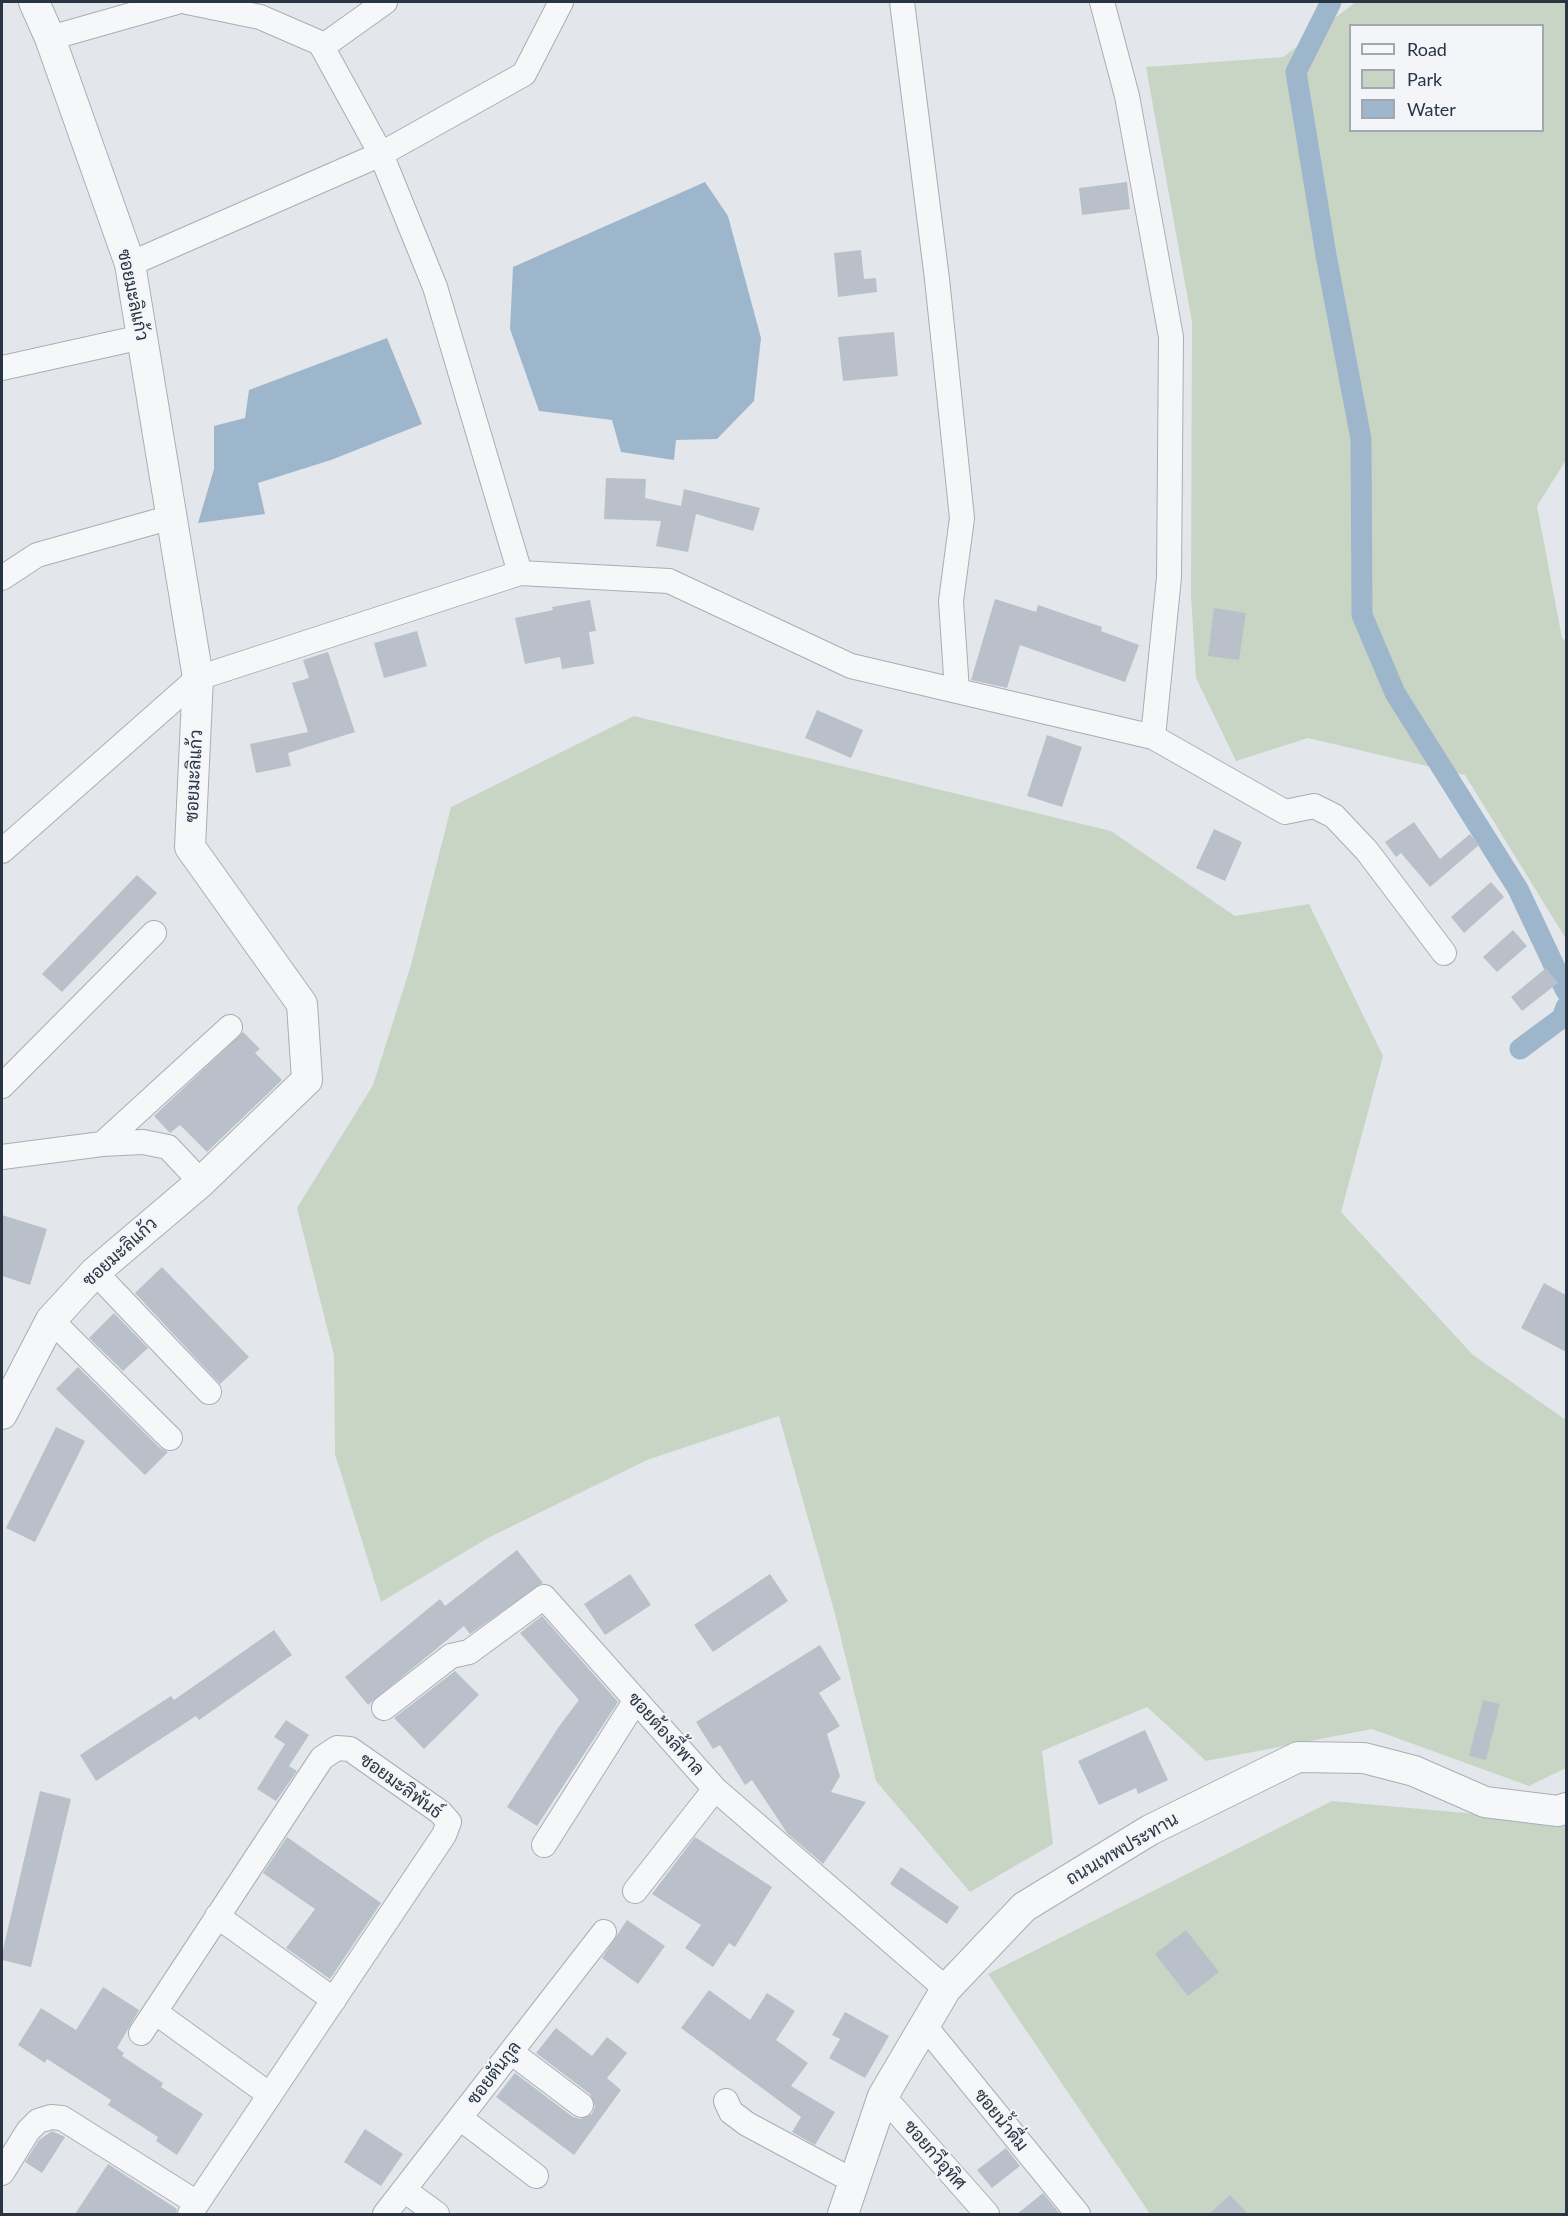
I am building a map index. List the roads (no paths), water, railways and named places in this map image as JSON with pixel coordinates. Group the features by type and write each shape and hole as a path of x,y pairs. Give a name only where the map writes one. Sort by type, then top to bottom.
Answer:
{"street":[{"name":"ซอยมะลิแก้ว","path":"2,1414 51,1320 95,1272 201,1182 307,1080 302,1004 190,847 198,678 130,264 50,38 34,2"},
{"path":"50,38 177,2"},
{"path":"187,2 260,17 320,43 381,154 435,287 520,573"},
{"path":"322,47 385,2"},
{"path":"130,264 381,154 524,74 561,2"},
{"path":"902,2 937,279 962,518 951,601 957,691"},
{"path":"1102,2 1127,96 1171,338 1169,577 1153,737"},
{"path":"2,368 142,337"},
{"path":"2,578 37,555 172,517"},
{"path":"2,851 198,678 520,573 669,581 851,666 1153,737 1285,812 1314,806 1334,816 1367,851 1444,953"},
{"path":"2,1086 154,933"},
{"path":"102,1144 230,1027"},
{"path":"2,1157 102,1144 143,1142 168,1147 201,1182"},
{"path":"95,1272 209,1392"},
{"path":"51,1320 170,1438"},
{"name":"ซอยต้องลี้พาล","path":"384,1708 451,1656 469,1652 544,1597 715,1789 946,1989"},
{"path":"544,1845 636,1700"},
{"name":"ซอยมะลิพันธ์","path":"141,2033 322,1758 337,1748 350,1749 440,1812 449,1822 444,1835 194,2209"},
{"name":"ถนนเทพประทาน","path":"849,2205 883,2096 946,1989 1024,1907 1150,1830 1298,1757 1364,1758 1414,1771 1485,1802 1558,1810 1566,1808"},
{"path":"635,1891 715,1789"},
{"path":"217,1916 334,2000"},
{"name":"ซอยตันกูล","path":"385,2214 604,1932"},
{"path":"155,2012 270,2095"},
{"name":"ซอยน้ำดื่ม","path":"924,2025 1078,2214"},
{"path":"511,2052 581,2105"},
{"name":"ซอยกวีอุทิศ","path":"883,2096 987,2214"},
{"path":"726,2101 731,2112 849,2205"},
{"path":"2,2173 28,2132 38,2121 51,2117 62,2118 194,2209"},
{"path":"460,2118 536,2176"},
{"path":"404,2190 437,2214"}],"water":[{"path":"705,182 728,216 761,338 754,401 717,439 676,440 674,460 621,452 612,420 539,411 510,329 513,267"},
{"path":"387,338 422,424 331,460 258,483 265,514 198,523 214,469 214,426 245,418 249,390"}],"waterway":[{"path":"1331,2 1296,72 1326,255 1361,439 1362,615 1395,693 1518,889 1566,991"},
{"path":"1520,1049 1562,1018 1566,1007"}]}
